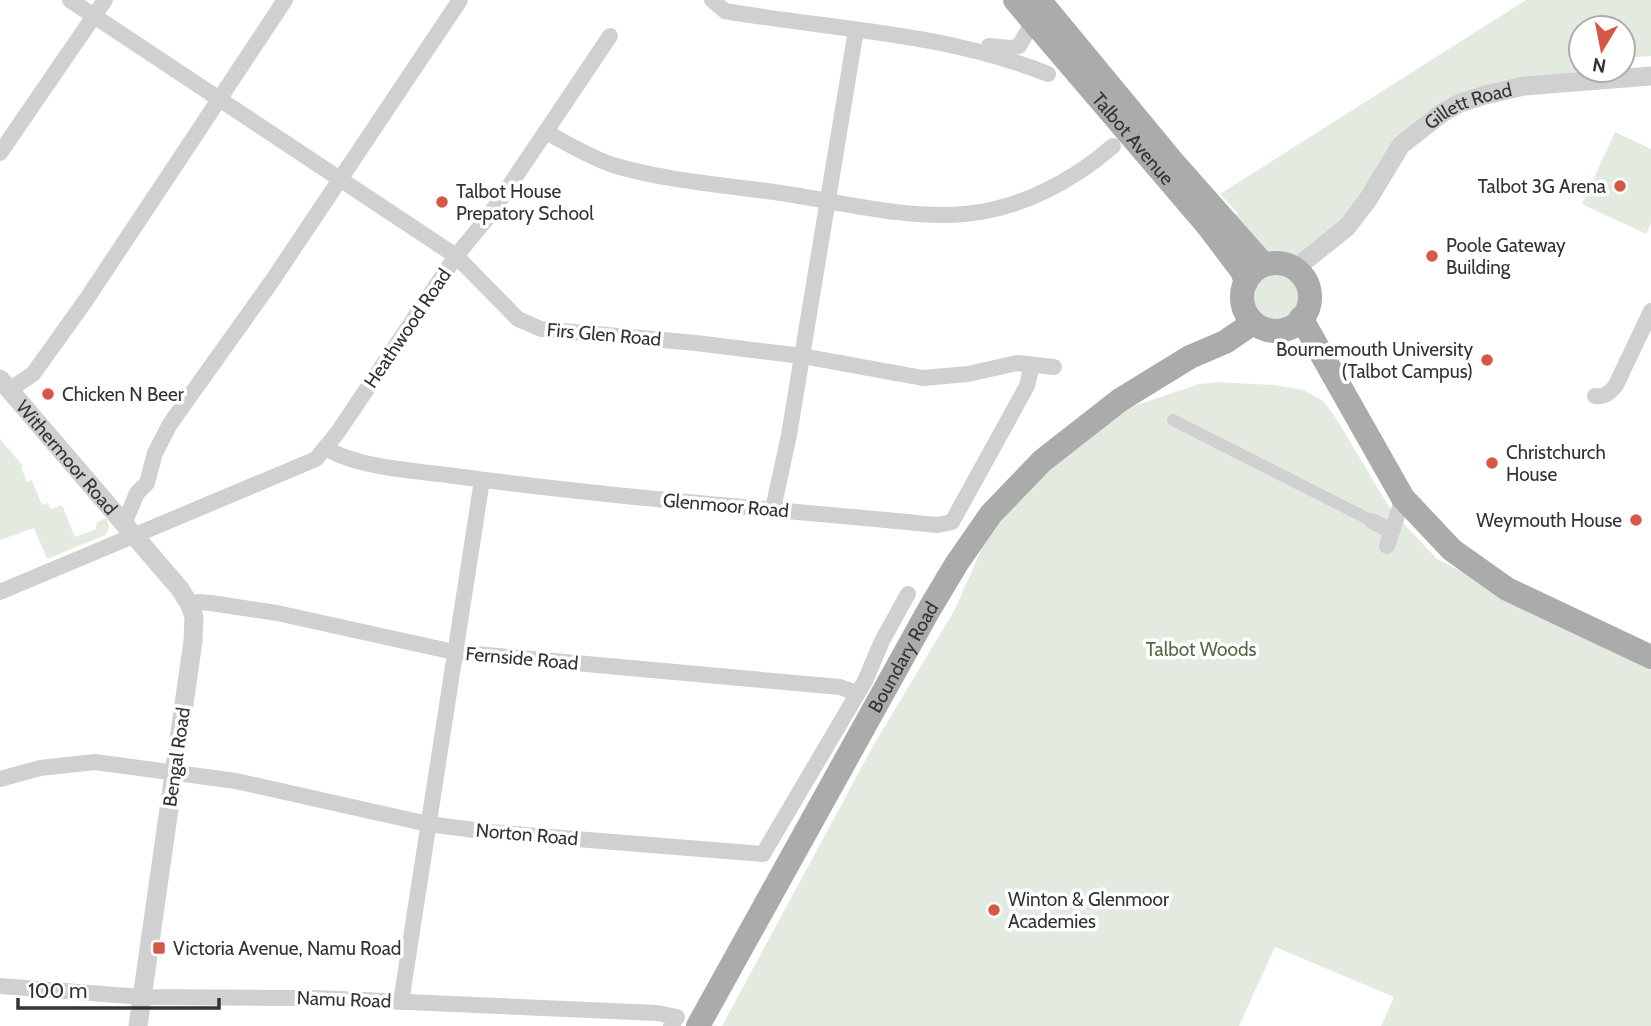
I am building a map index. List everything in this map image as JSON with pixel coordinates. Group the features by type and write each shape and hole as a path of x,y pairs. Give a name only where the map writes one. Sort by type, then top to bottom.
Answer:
{"main road":[{"name":"Talbot Avenue","path":"1015,0 1036,11 1172,161 1255,273"},
{"path":"1284,264 1300,273 1309,295 1308,304 1295,324 1269,331 1249,317 1242,298 1255,273 1284,264"},
{"name":"Boundary Road","path":"698,1026 930,608 991,514 1018,484 1061,445 1120,400 1249,317"},
{"path":"1295,324 1403,498 1452,550 1507,589 1651,657"}],"street":[{"name":"Firs Glen Road","path":"70,0 456,256 503,306 530,327 802,356 923,378 968,374 1017,363 1054,367"},
{"path":"0,153 105,0"},
{"path":"3,383 33,374 285,0"},
{"path":"190,605 180,589 130,530 137,493 147,484 155,453 170,424 272,281 460,0"},
{"path":"712,0 724,11 941,42 1011,48 1019,46 1024,40 1036,11"},
{"path":"773,509 789,435 856,30"},
{"name":"Heathwood Road","path":"0,593 130,530 316,459 456,256 489,216 611,36"},
{"path":"941,42 1011,60 1048,75"},
{"name":"Gillett Road","path":"1300,273 1367,201 1401,145 1442,113 1460,103 1524,86 1651,76"},
{"path":"546,132 583,152 625,168 914,215 967,214 1024,199 1066,180 1092,164 1113,146"},
{"path":"1595,396 1602,397 1616,385 1651,311"},
{"name":"Glenmoor Road","path":"326,448 349,459 482,480 938,525 952,522 1027,386 1029,363"},
{"name":"Withermoor Road","path":"3,383 130,530"},
{"path":"1173,420 1372,521 1390,538 1403,498"},
{"path":"401,1002 482,480"},
{"name":"Norton Road","path":"0,779 40,768 95,762 236,781 428,824 490,832 763,854 811,776 908,594"},
{"name":"Fernside Road","path":"190,605 199,602 211,603 277,613 454,652 840,687 857,693"},
{"name":"Bengal Road","path":"138,1026 193,641 194,617 190,605"},
{"name":"Namu Road","path":"0,986 142,997 263,997 657,1013 677,1017 671,1026"}],"green space":[{"path":"1526,0 1651,0 1651,56 1637,57 1637,14 1567,14 1569,84 1485,95 1401,145 1367,201 1300,255 1285,257 1267,253 1232,218 1238,213 1220,194"},
{"name":"Talbot 3G Arena","path":"1615,132 1651,149 1651,223 1646,234 1582,204"},
{"path":"1273,263 1293,268 1305,279 1308,293 1306,308 1298,322 1286,331 1272,333 1251,320 1244,308 1242,295 1249,276"},
{"name":"Talbot Woods","path":"1218,382 1274,385 1304,390 1323,401 1391,510 1437,559 1651,666 1651,1026 1381,1026 1394,997 1275,947 1239,1026 722,1026 873,746 954,611 986,539 1039,475 1122,410 1199,384"},
{"path":"0,439 23,466 21,467 27,482 32,480 42,505 48,503 51,509 62,505 75,537 96,529 97,522 106,518 109,527 105,535 47,559 34,528 0,540"}],"place":[{"name":"Talbot 3G Arena","path":"1620,186"},
{"name":"Talbot House Prepatory School","path":"442,202"},
{"name":"Poole Gateway Building","path":"1432,256"},
{"name":"Bournemouth University (Talbot Campus)","path":"1487,360"},
{"name":"Chicken N Beer","path":"48,394"},
{"name":"Christchurch House","path":"1492,463"},
{"name":"Weymouth House","path":"1636,520"},
{"name":"Winton & Glenmoor Academies","path":"994,910"},
{"name":"Victoria Avenue, Namu Road","path":"159,948"}]}
